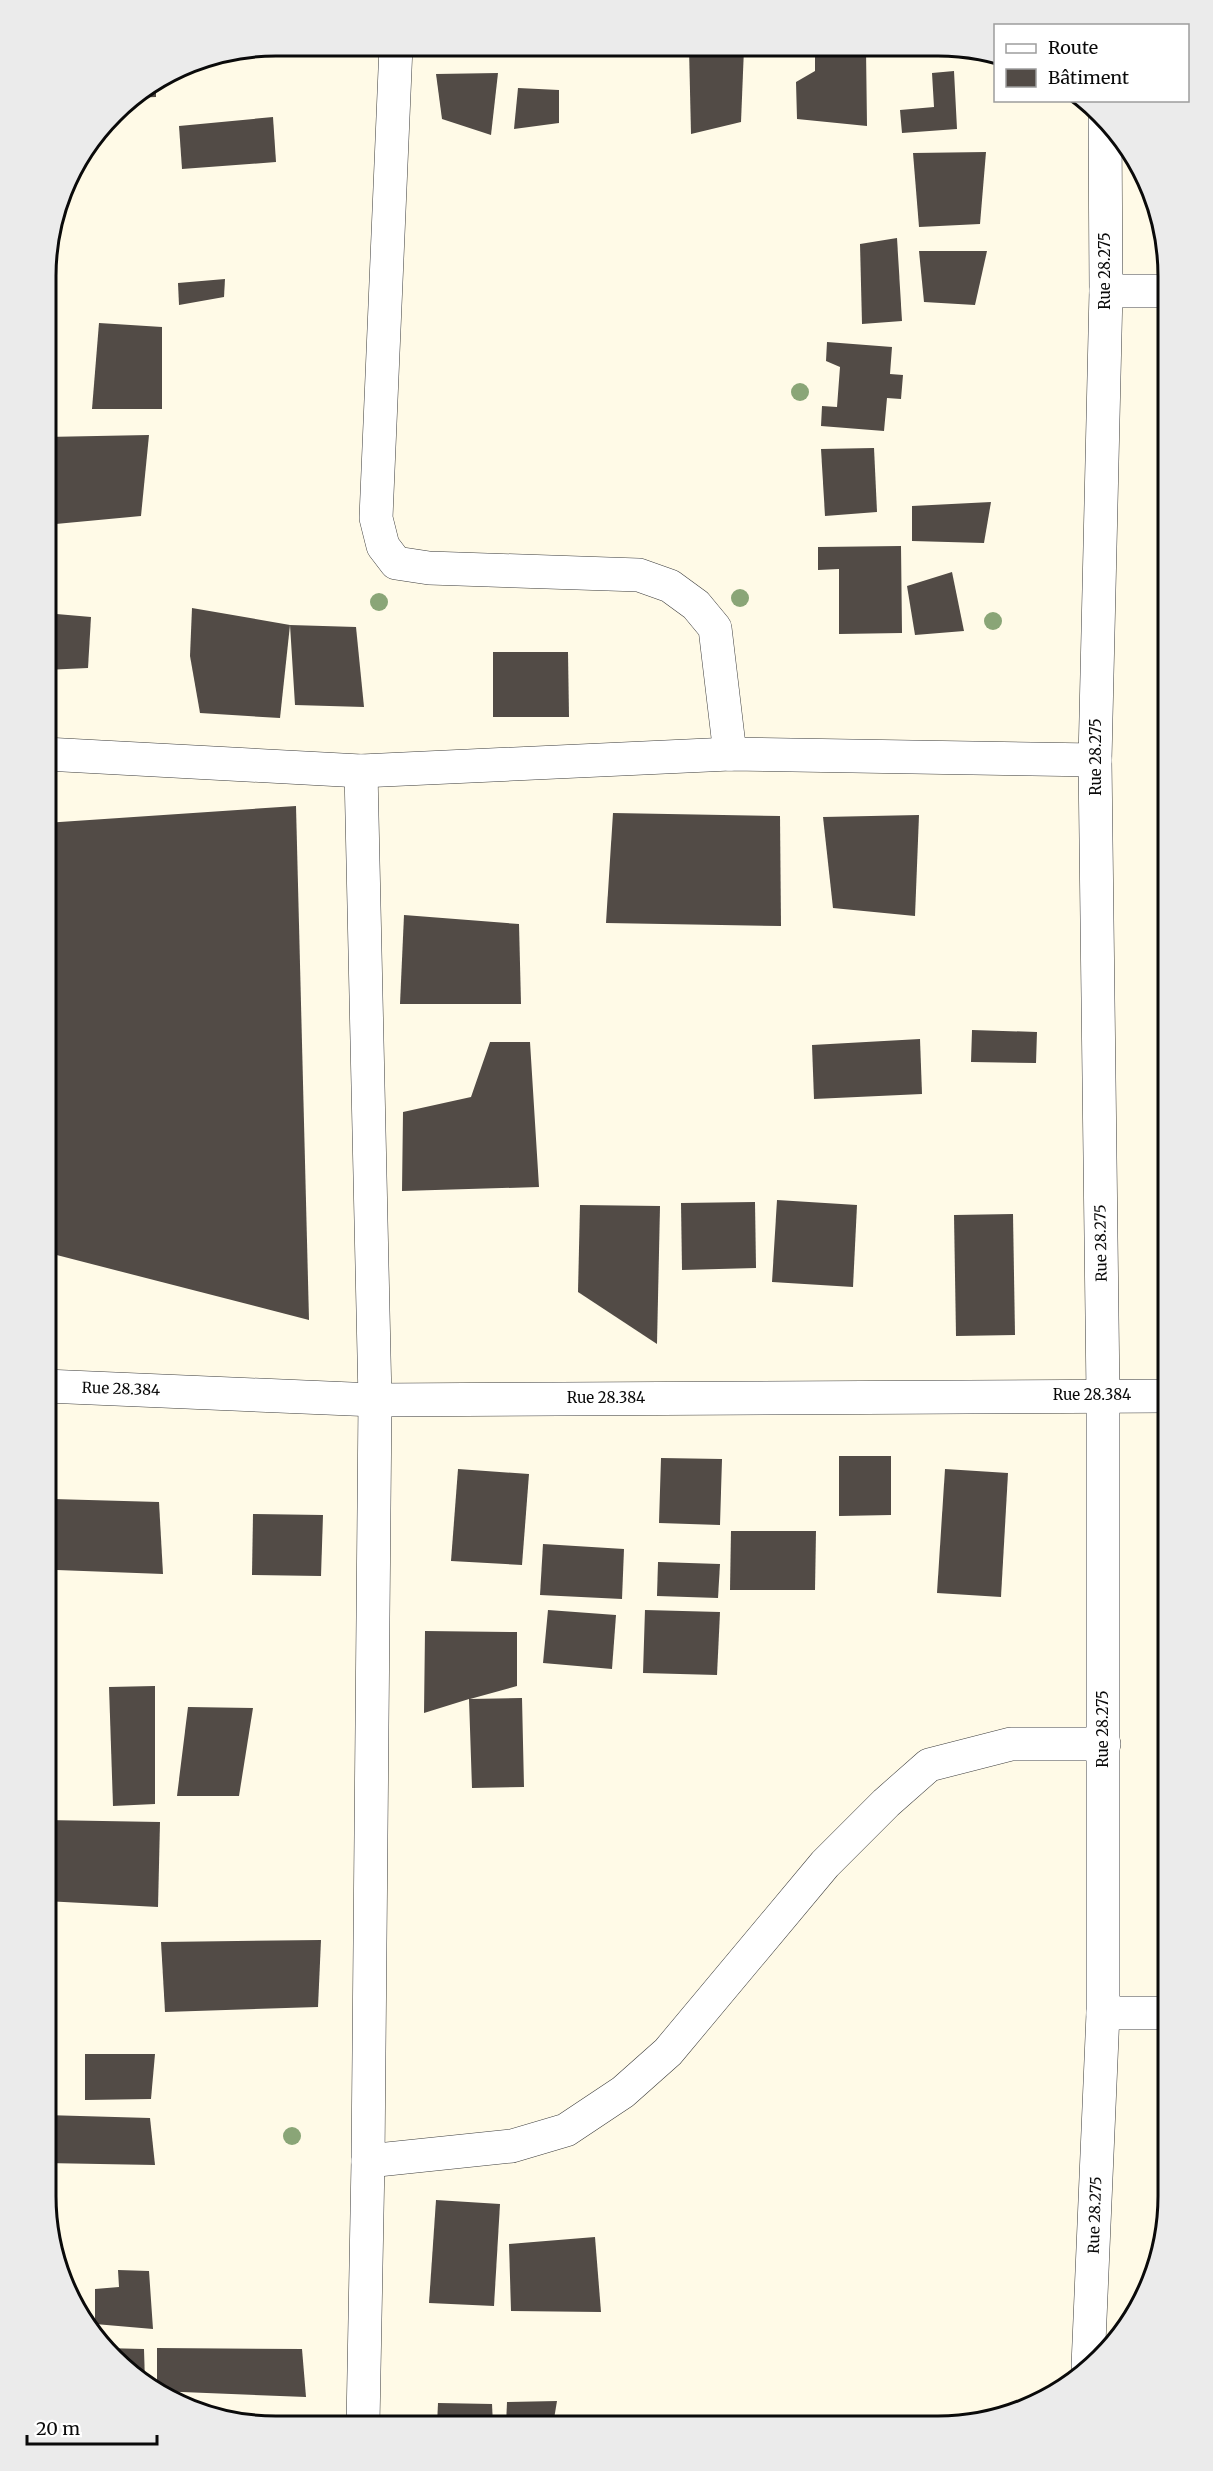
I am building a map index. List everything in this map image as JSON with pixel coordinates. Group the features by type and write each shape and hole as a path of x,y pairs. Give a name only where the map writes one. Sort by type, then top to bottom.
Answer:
{"street":[{"path":"396,56 376,518 383,546 396,563 429,568 639,575 670,586 696,605 715,628 730,754"},
{"name":"Rue 28.275","path":"1089,2354 1103,2013 1103,1395 1095,760 1106,291 1105,134"},
{"path":"1106,291 1158,291"},
{"path":"56,755 362,771 730,754 1095,760"},
{"path":"362,771 375,1400 368,2161 363,2416"},
{"name":"Rue 28.384","path":"56,1386 375,1400 1158,1396"},
{"path":"368,2161 512,2146 566,2130 623,2092 668,2052 825,1864 886,1803 929,1765 1011,1744 1104,1744"},
{"path":"1103,2013 1158,2013"}],"building":[{"path":"689,56 744,56 741,122 691,134"},
{"path":"815,56 866,56 867,126 797,119 796,82 815,71"},
{"path":"954,71 957,129 902,133 900,110 934,107 932,73"},
{"path":"498,73 491,135 442,119 436,74"},
{"path":"518,88 559,90 559,123 514,129"},
{"path":"156,91 156,97 147,97"},
{"path":"273,117 276,162 182,169 179,126"},
{"path":"986,152 980,224 919,227 913,153"},
{"path":"897,238 902,321 862,324 860,244"},
{"path":"919,251 987,251 975,305 924,302"},
{"path":"225,279 224,297 179,305 178,283"},
{"path":"99,323 162,327 162,409 92,409"},
{"path":"827,342 892,347 890,374 903,375 901,399 887,398 884,431 821,426 822,406 837,407 840,367 826,361"},
{"path":"149,435 141,516 56,524 56,437"},
{"path":"874,448 877,512 825,516 821,449"},
{"path":"991,502 984,543 912,541 912,506"},
{"path":"901,546 902,633 839,634 839,569 818,570 818,547"},
{"path":"952,572 964,631 915,635 907,586"},
{"path":"192,608 290,625 280,718 200,713 190,656"},
{"path":"56,614 91,617 88,668 56,669"},
{"path":"290,625 356,627 364,707 295,705"},
{"path":"493,652 568,652 569,717 493,717"},
{"path":"296,806 309,1320 56,1255 56,822"},
{"path":"613,813 780,816 781,926 606,923"},
{"path":"919,815 915,916 833,908 823,817"},
{"path":"404,915 519,924 521,1004 400,1004"},
{"path":"972,1030 1037,1032 1036,1063 971,1062"},
{"path":"920,1039 922,1094 814,1099 812,1045"},
{"path":"490,1042 530,1042 539,1187 402,1191 403,1112 471,1097"},
{"path":"777,1200 857,1205 853,1287 772,1282"},
{"path":"755,1202 756,1268 682,1270 681,1203"},
{"path":"580,1205 660,1206 657,1344 578,1292"},
{"path":"1013,1214 1015,1335 956,1336 954,1215"},
{"path":"839,1456 891,1456 891,1515 839,1516"},
{"path":"661,1458 722,1459 720,1525 659,1523"},
{"path":"458,1469 529,1474 522,1565 451,1561"},
{"path":"945,1469 1008,1473 1001,1597 937,1593"},
{"path":"56,1499 159,1502 163,1574 57,1570"},
{"path":"253,1514 323,1515 321,1576 252,1575"},
{"path":"731,1531 816,1531 815,1590 730,1590"},
{"path":"543,1544 624,1549 622,1599 540,1595"},
{"path":"658,1562 720,1564 718,1598 657,1596"},
{"path":"548,1610 616,1615 612,1669 543,1663"},
{"path":"645,1610 720,1612 717,1675 643,1673"},
{"path":"425,1631 517,1632 517,1686 470,1699 522,1698 524,1787 472,1788 469,1699 424,1713"},
{"path":"155,1686 155,1804 113,1806 109,1687"},
{"path":"188,1707 253,1708 239,1796 177,1796"},
{"path":"56,1820 160,1822 158,1907 56,1902"},
{"path":"321,1940 318,2007 165,2012 161,1942"},
{"path":"85,2054 155,2054 151,2099 85,2100"},
{"path":"56,2115 150,2118 155,2165 56,2163"},
{"path":"436,2200 500,2204 494,2306 429,2303"},
{"path":"595,2237 601,2312 511,2311 509,2244"},
{"path":"118,2270 149,2271 153,2329 98,2324 95,2321 95,2289 119,2287"},
{"path":"118,2348 144,2349 145,2372"},
{"path":"157,2348 302,2349 306,2397 176,2392 157,2380"},
{"path":"557,2401 554,2416 506,2416 507,2402"},
{"path":"438,2403 492,2404 493,2416 437,2416"}]}
